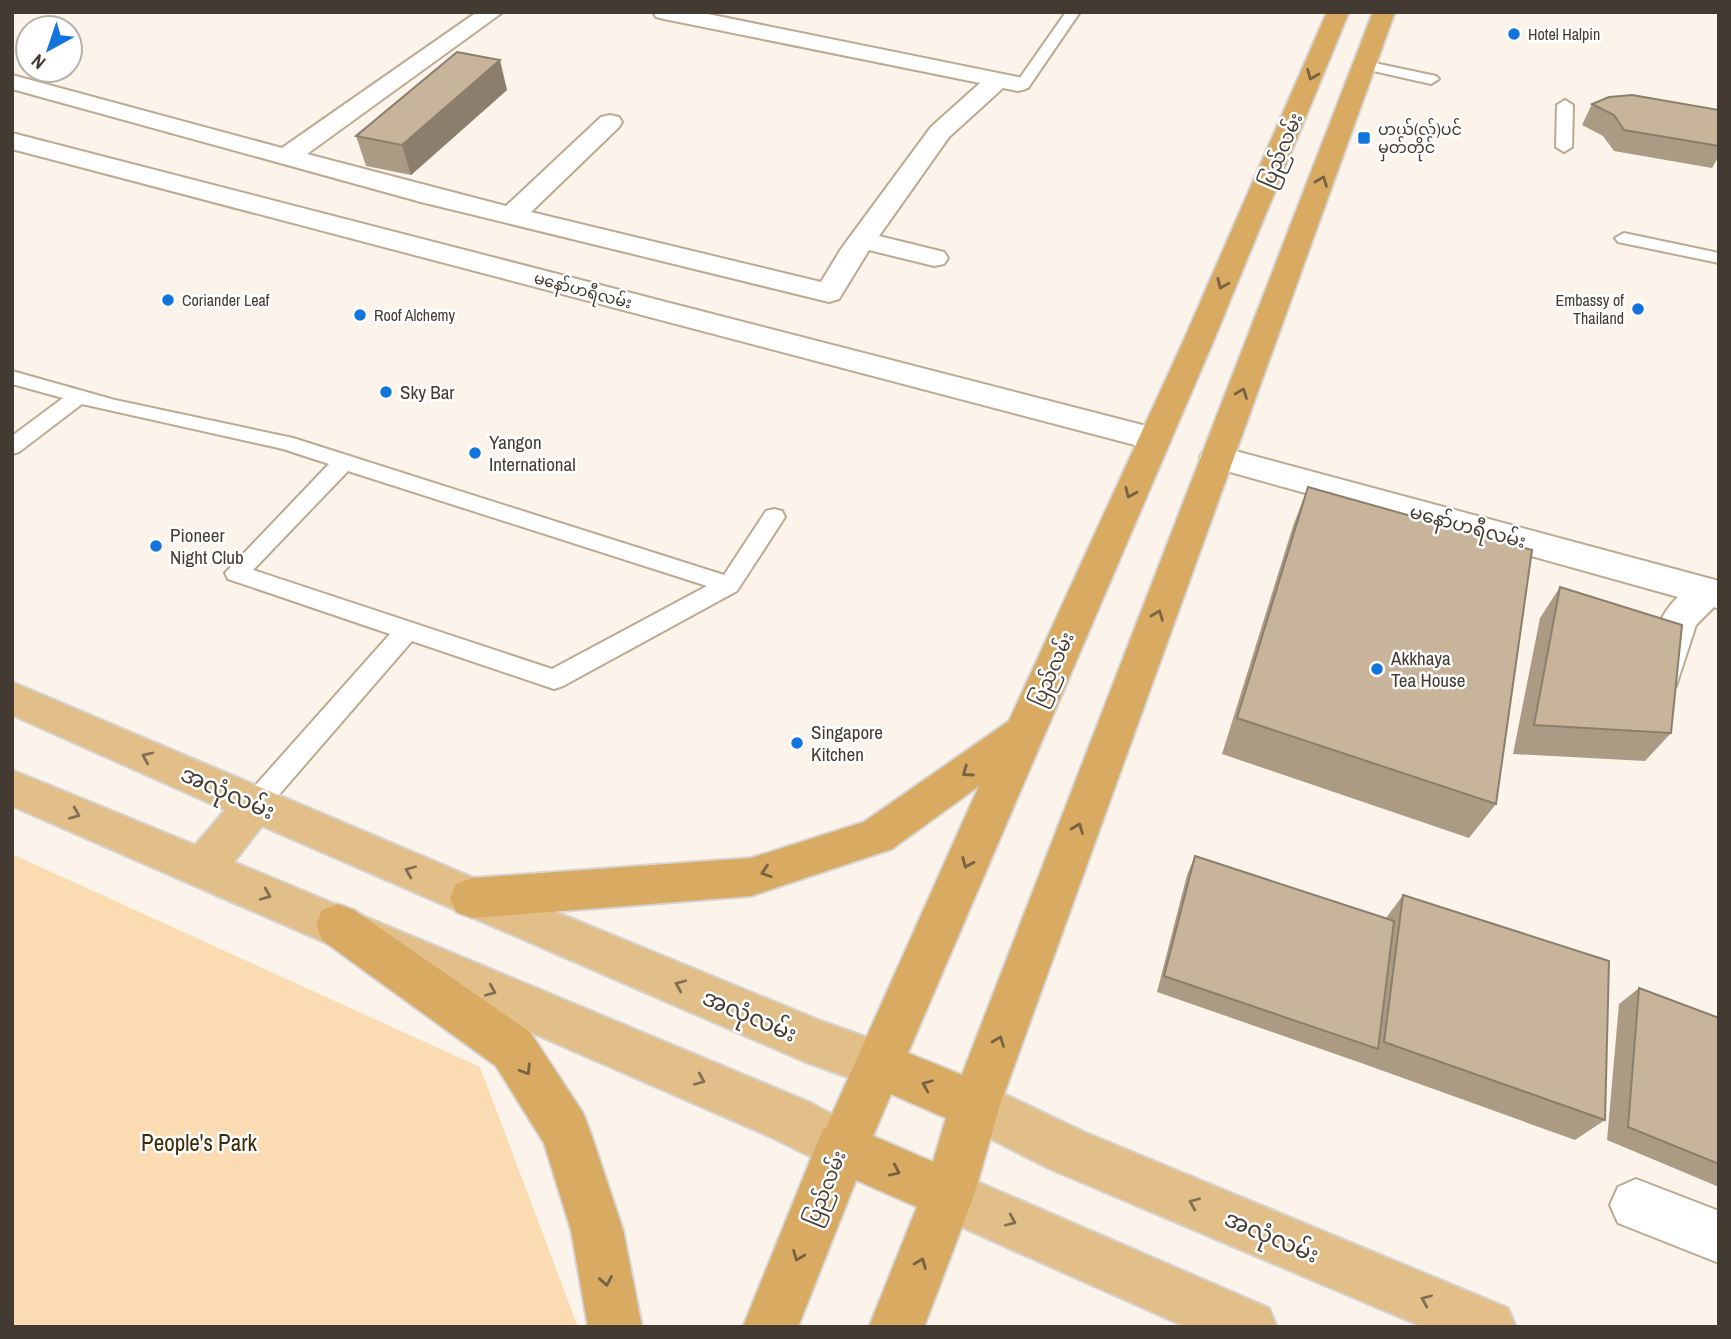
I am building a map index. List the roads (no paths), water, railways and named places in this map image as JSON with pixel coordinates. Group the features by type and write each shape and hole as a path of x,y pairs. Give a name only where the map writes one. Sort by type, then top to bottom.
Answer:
{"highway":[{"name":"ပြည်လမ်း","path":"770,1327 841,1147 880,1065 1023,733 1282,150 1338,12"},
{"path":"896,1327 948,1195 975,1105 1384,12"},
{"path":"472,898 751,877 877,836 1023,733"},
{"path":"338,925 513,1049 565,1132 597,1230 615,1327"},
{"name":"အလုံလမ်း","path":"880,1065 975,1105"},
{"path":"841,1147 948,1195"}],"main road":[{"name":"အလုံလမ်း","path":"12,698 472,898 820,1044 880,1065"},
{"path":"12,787 791,1119 841,1147"},
{"path":"203,868 255,804"},
{"name":"အလုံလမ်း","path":"975,1105 1066,1150 1489,1327"},
{"path":"948,1195 1250,1327"}],"street":[{"path":"286,157 492,12"},
{"path":"664,12 1011,83"},
{"path":"12,82 430,196 829,293 862,240 940,132 1011,83"},
{"path":"512,215 610,122"},
{"name":"မနော်ဟရီလမ်း","path":"12,141 1154,439"},
{"path":"862,240 934,258"},
{"name":"မနော်ဟရီလမ်း","path":"1217,457 1713,593"},
{"path":"1659,687 1679,618 1713,593"},
{"path":"1636,1205 1719,1237"}],"lane":[{"path":"1011,83 1073,12"},
{"path":"1365,65 1431,79"},
{"path":"1564,147 1565,105"},
{"path":"1625,238 1719,258"},
{"path":"12,377 155,416 286,443 729,585"},
{"path":"12,447 79,396"},
{"path":"345,461 236,573 554,679 729,585 774,517"},
{"path":"255,804 407,630"}],"place":[{"name":"Hotel Halpin","path":"1514,34"},
{"name":"ဟယ်(လ်)ပင် မှတ်တိုင်","path":"1364,138"},
{"name":"Coriander Leaf","path":"168,300"},
{"name":"Embassy of Thailand","path":"1638,309"},
{"name":"Roof Alchemy","path":"360,315"},
{"name":"Sky Bar","path":"386,392"},
{"name":"Yangon International","path":"475,453"},
{"name":"Pioneer Night Club","path":"156,546"},
{"name":"Akkhaya Tea House","path":"1377,669"},
{"name":"Singapore Kitchen","path":"797,743"}],"park label":[{"name":"People's Park","path":"199,1142"}]}
